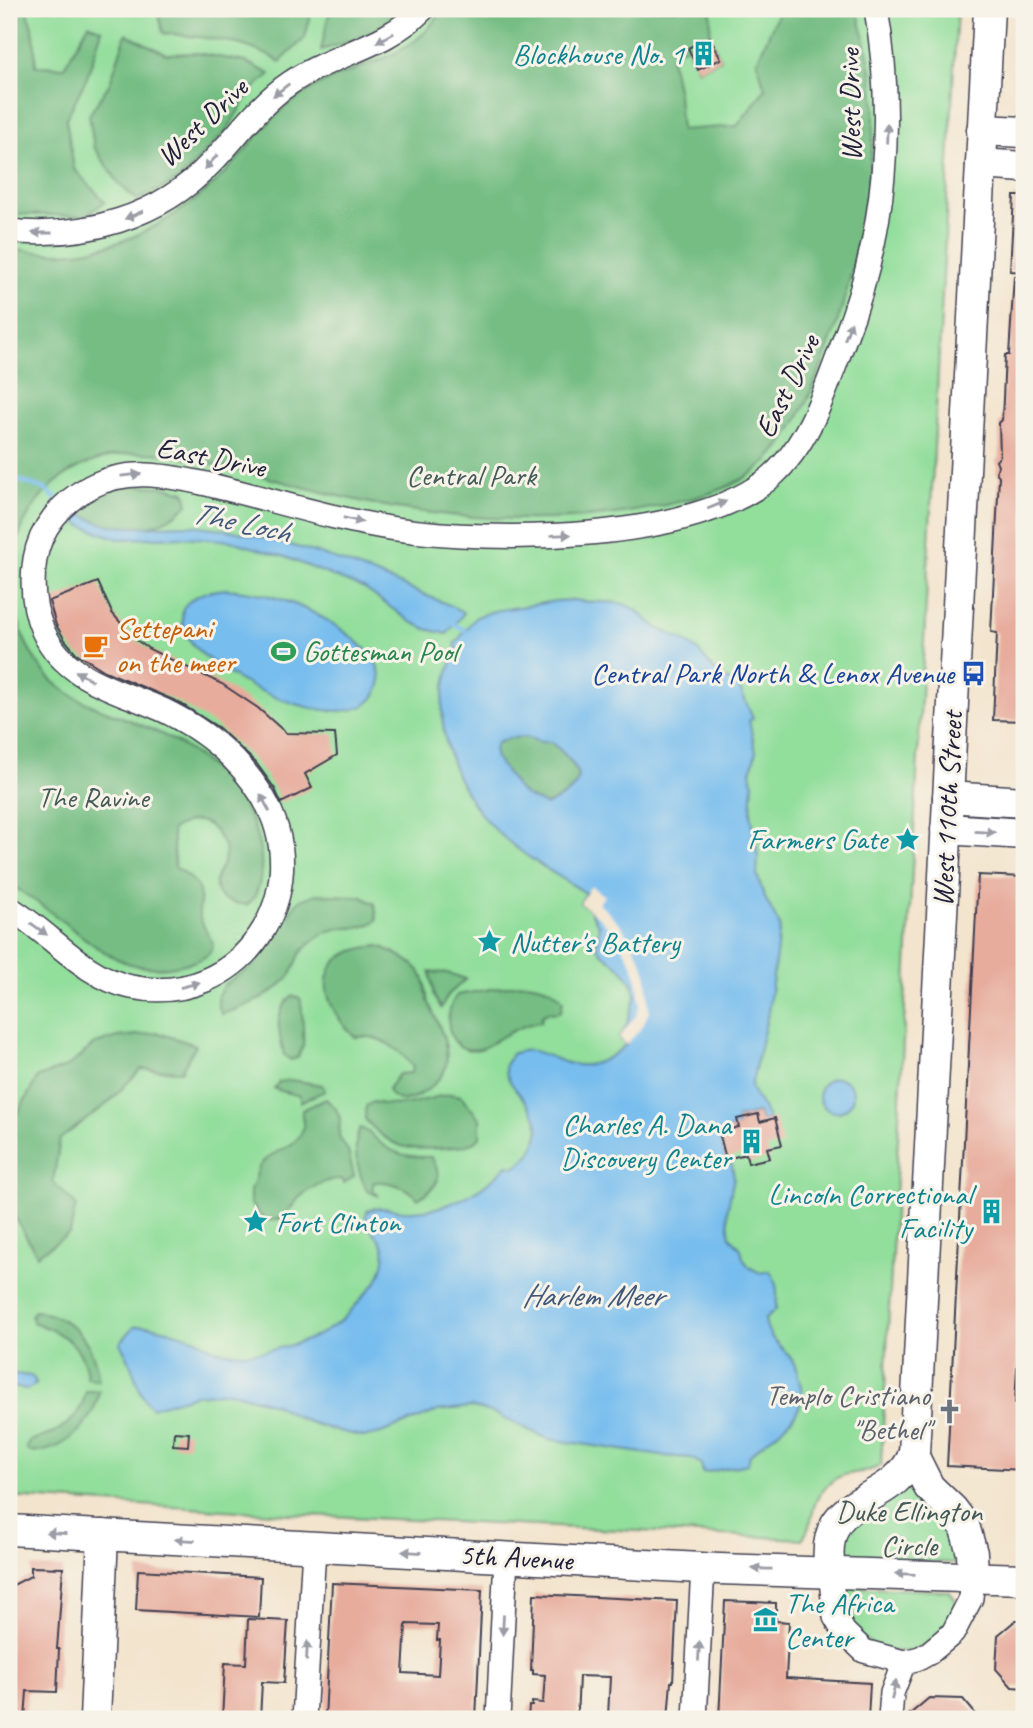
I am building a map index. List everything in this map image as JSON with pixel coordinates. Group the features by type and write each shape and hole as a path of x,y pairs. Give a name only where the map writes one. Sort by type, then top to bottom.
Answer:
{"main road":[{"name":"West 110th Street","path":"914,1455 989,9"},
{"path":"982,130 1024,132"},
{"path":"981,164 1024,167"},
{"path":"948,797 1024,802"},
{"path":"946,829 1024,834"},
{"path":"830,1571 828,1549 840,1518 856,1503 892,1484 914,1455"},
{"path":"914,1455 929,1487 964,1525 972,1553 973,1577"},
{"name":"5th Avenue","path":"9,1530 703,1567 1024,1579"},
{"path":"94,1719 103,1535"}],"street":[{"name":"West Drive","path":"9,231 76,231 113,223 144,210 200,174 255,111 289,83 313,69 390,36 424,9"},
{"name":"West Drive","path":"876,9 885,71 887,126 879,201"},
{"name":"East Drive","path":"9,908 108,980 144,989 181,988 214,976 237,963 270,918 279,891 280,845 270,812 254,785 232,758 203,734 172,715 80,674 53,649 37,614 33,577 37,550 45,529 69,501 94,485 117,477 130,474 158,475 396,529 493,535 556,535 641,528 714,507 753,488 775,473 793,452 809,425 853,320 879,201"},
{"path":"303,1719 313,1548"},
{"path":"498,1719 506,1557"},
{"path":"695,1719 703,1567"},
{"path":"830,1571 835,1618 844,1632 864,1651 904,1662 929,1653 953,1633 971,1598 973,1577"},
{"path":"890,1719 892,1693 904,1662"}],"green space":[{"name":"Central Park","path":"9,9 957,9 881,1464 871,1470 843,1475 831,1482 818,1497 807,1532 802,1539 288,1514 9,1497"},
{"path":"9,9 27,9 34,35 36,66 64,67 89,24 102,30 87,77 66,119 74,169 105,202 85,216 9,214"},
{"path":"162,9 312,9 305,38 280,62 238,44 163,33 158,12"},
{"path":"330,9 405,9 376,33 321,50"},
{"name":"The Ravine","path":"444,9 711,9 710,37 721,59 698,70 688,48 681,47 671,59 681,130 737,126 765,89 757,61 780,9 857,9 871,74 874,123 861,230 847,292 834,332 800,415 781,446 758,469 734,484 679,502 598,516 528,519 457,516 390,507 188,458 148,453 116,455 94,461 73,470 55,483 37,502 23,525 12,564 17,617 31,653 47,675 67,692 91,705 162,734 202,760 219,775 247,812 261,857 260,883 252,900 247,905 230,902 219,895 215,887 225,853 213,830 203,822 191,821 172,830 175,867 193,881 198,889 200,917 213,944 206,956 185,964 152,968 124,962 98,948 9,884 9,248 46,253 78,252 104,247 154,227 199,197 219,179 266,125 291,103 328,80 402,49 424,33"},
{"path":"126,34 166,54 197,53 246,62 270,74 250,92 227,130 179,180 137,200 120,185 94,147 89,115 110,83"},
{"path":"126,485 166,487 185,492 188,504 163,522 135,528 107,525 79,513 77,508 107,491"},
{"path":"526,737 551,742 576,769 576,784 560,798 546,805 526,796 517,788 496,758 494,749 497,743 509,738"},
{"path":"316,894 362,897 375,904 377,920 363,927 337,929 321,935 301,953 291,975 282,984 266,996 222,1014 218,995 224,985 250,968 298,901"},
{"path":"379,946 404,958 420,972 446,1048 443,1073 429,1089 410,1099 400,1100 393,1097 388,1089 399,1074 411,1073 413,1067 388,1044 372,1038 355,1037 332,1007 327,992 327,978 332,966 342,956 358,949"},
{"path":"430,972 447,973 466,979 449,994 441,1008 434,996"},
{"path":"526,983 542,986 555,993 563,1001 561,1011 549,1012 542,1016 541,1022 517,1029 480,1049 469,1050 454,1040 450,1032 449,1013 457,995"},
{"path":"292,996 300,998 301,1001 303,1047 298,1057 291,1060 284,1055 279,1017"},
{"path":"159,1033 196,1045 181,1071 141,1069 107,1104 60,1139 53,1182 76,1205 70,1233 37,1255 16,1219 9,1214 9,1128 38,1077 69,1066 93,1045 117,1037"},
{"path":"291,1080 322,1085 325,1090 300,1102 300,1096 274,1089 279,1082"},
{"path":"451,1094 461,1096 480,1119 480,1137 467,1145 431,1149 400,1146 383,1136 365,1119 366,1106 373,1102 395,1105"},
{"path":"326,1099 336,1109 340,1118 339,1137 348,1151 354,1176 344,1183 342,1179 336,1179 317,1185 300,1197 283,1216 277,1220 265,1221 250,1203 250,1190 259,1167 301,1134 302,1110"},
{"path":"360,1128 394,1152 431,1157 438,1171 437,1182 418,1199 404,1188 385,1182 374,1182 372,1189 379,1196 367,1191 357,1160 356,1144"},
{"path":"35,1311 62,1319 78,1332 90,1349 99,1380 87,1378 81,1356 69,1341 53,1330 33,1322 31,1315"},
{"path":"86,1391 99,1391 91,1415 75,1435 53,1448 28,1451 26,1446 29,1441 49,1435 73,1419"},
{"name":"Duke Ellington Circle","path":"911,1479 950,1522 959,1563 842,1559 845,1527"},
{"name":"Duke Ellington Circle","path":"848,1587 949,1591 956,1600 957,1610 947,1631 911,1652 882,1651 847,1628 843,1590"}],"water":[{"path":"79,513 110,525 199,526 285,543 371,573 464,613 447,634 426,629 411,622 365,589 285,557 231,541 184,537 118,539 82,526 74,519"},
{"name":"Gottesman Pool","path":"226,589 286,601 336,626 375,661 380,675 379,688 375,695 365,705 346,711 322,710 268,694 217,666 198,650 186,634 183,608 202,594"},
{"name":"Harlem Meer","path":"556,601 611,602 633,608 658,628 692,646 723,678 737,682 753,718 749,721 756,752 751,772 751,813 758,857 757,875 765,898 780,926 768,1013 751,1086 768,1119 761,1121 758,1113 737,1118 739,1127 719,1132 734,1177 727,1212 730,1236 741,1249 749,1267 760,1273 770,1271 775,1280 776,1309 765,1319 770,1334 790,1357 797,1372 802,1393 795,1414 750,1455 748,1464 703,1473 701,1464 691,1458 548,1439 491,1412 470,1407 438,1411 364,1437 303,1420 274,1404 231,1392 194,1395 152,1408 141,1392 120,1343 134,1327 164,1329 194,1338 214,1349 247,1353 281,1348 327,1330 351,1311 376,1283 381,1272 384,1248 367,1222 367,1211 381,1208 420,1211 448,1205 486,1184 507,1165 514,1167 530,1154 538,1135 537,1123 527,1103 507,1075 505,1065 512,1054 525,1050 575,1065 589,1065 606,1059 626,1045 619,1037 636,996 632,983 623,970 597,946 599,927 590,910 580,903 586,893 520,851 484,818 457,776 445,737 442,711 447,674 457,650 455,644 476,617 494,611","holes":["526,737 540,742 551,742 562,752 576,769 578,777 570,791 546,805 526,796 517,788 496,758 494,749 497,743 509,738"]},
{"path":"836,1078 848,1083 853,1095 848,1107 836,1112 824,1107 819,1095 824,1083"},
{"path":"9,1376 31,1376 35,1385 28,1389 9,1386"}],"pier":[{"path":"591,886 604,896 599,903 620,924 629,938 647,978 649,1011 643,1026 626,1045 619,1037 636,1016 640,1004 638,983 631,961 615,935 599,917 580,903"}],"building":[{"name":"Blockhouse No. 1","path":"710,37 721,59 698,70 688,48"},
{"path":"1014,196 1024,196 1024,272 1010,271"},
{"path":"1014,276 1024,276 1024,721 993,720 997,633 991,632 999,476 996,472 996,461 1000,456 999,423 1002,420 1005,355 1009,355"},
{"path":"98,582 112,613 135,639 149,649 222,684 258,708 286,733 335,734 337,755 305,774 312,788 281,803 275,789 256,763 219,728 178,702 105,671 76,653 56,625 49,601"},
{"path":"978,875 1024,877 1024,1250 1015,1403 1024,1403 1024,1470 947,1466"},
{"name":"Charles A. Dana Discovery Center","path":"758,1114 760,1122 775,1118 782,1145 767,1148 770,1158 748,1163 746,1154 726,1159 719,1132 739,1127 737,1119"},
{"path":"174,1432 189,1433 188,1446 173,1445"},
{"path":"31,1567 63,1568 57,1692 27,1691 25,1719 9,1719 9,1587 31,1576"},
{"path":"138,1570 261,1577 259,1617 136,1610"},
{"path":"332,1583 482,1590 476,1719 325,1719","holes":["406,1624 438,1625 438,1675 403,1673"]},
{"path":"534,1594 677,1601 673,1682 668,1719 608,1717 610,1677 579,1676 577,1719 528,1719 532,1702 543,1703 545,1675 533,1674 531,1670"},
{"path":"725,1601 776,1603 776,1621 789,1622 786,1678 870,1683 868,1719 719,1719"},
{"path":"248,1619 288,1621 284,1683 262,1682 260,1719 222,1719 225,1663 246,1664"},
{"path":"1016,1620 1024,1620 1024,1688 1012,1687 996,1669 998,1635"},
{"path":"929,1698 963,1699 980,1719 904,1719"}],"waterway":[{"name":"The Loch","path":"9,477 45,489 59,501"},
{"name":"The Loch","path":"448,621 464,630"}],"place":[{"name":"Blockhouse No. 1","path":"704,54"},
{"name":"Settepani on the meer","path":"96,645"},
{"name":"Gottesman Pool","path":"283,651"},
{"name":"Central Park North & Lenox Avenue","path":"974,673"},
{"name":"Farmers Gate","path":"907,839"},
{"name":"Nutter's Battery","path":"490,942"},
{"name":"Charles A. Dana Discovery Center","path":"751,1141"},
{"name":"Lincoln Correctional Facility","path":"992,1211"},
{"name":"Fort Clinton","path":"256,1222"},
{"name":"Templo Cristiano \"Bethel\"","path":"950,1412"},
{"name":"The Africa Center","path":"765,1620"}]}
